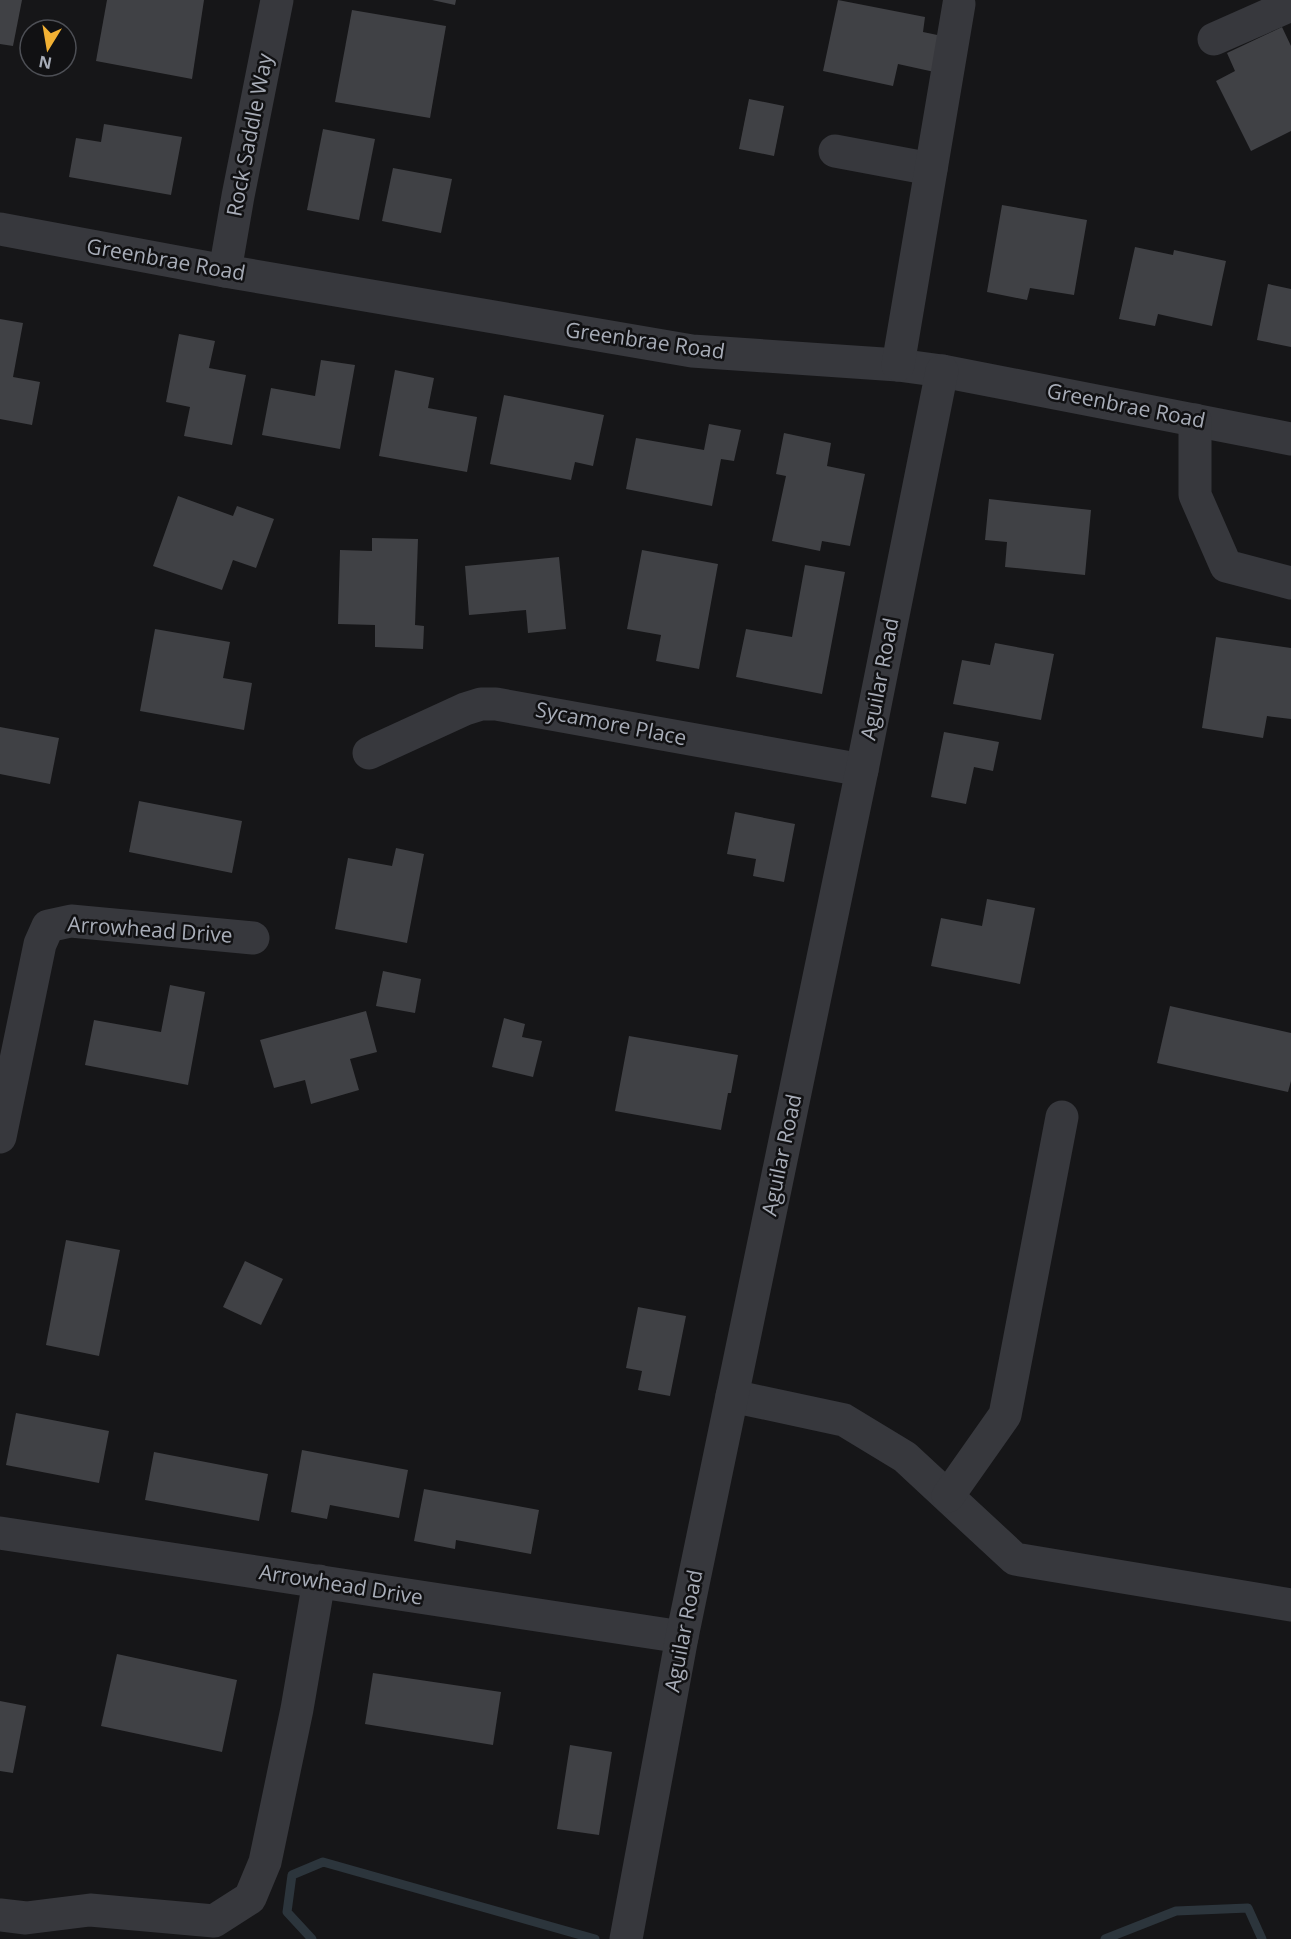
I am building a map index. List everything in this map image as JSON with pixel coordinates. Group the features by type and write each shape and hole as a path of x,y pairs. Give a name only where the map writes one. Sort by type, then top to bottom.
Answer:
{"street":[{"name":"Rock Saddle Way","path":"225,271 277,0"},
{"path":"898,366 959,4"},
{"path":"1214,39 1291,5"},
{"path":"835,151 931,169"},
{"name":"Greenbrae Road","path":"0,229 225,271 692,351 942,371 1291,439"},
{"name":"Aguilar Road","path":"626,1939 682,1637 862,770 942,371"},
{"path":"1195,420 1195,495 1226,566 1291,583"},
{"name":"Sycamore Place","path":"369,753 465,708 481,704 496,704 862,770"},
{"name":"Arrowhead Drive","path":"0,1137 40,944 48,926 71,921 253,938"},
{"path":"948,1496 1005,1415 1062,1117"},
{"path":"732,1396 844,1420 905,1457 1015,1559 1291,1605"},
{"name":"Arrowhead Drive","path":"0,1533 682,1637"},
{"path":"0,1915 26,1918 90,1910 214,1921 250,1898 265,1862 297,1709 319,1581"}],"building":[{"path":"0,0 22,0 13,46 0,44"},
{"path":"107,0 204,0 192,79 96,61"},
{"path":"432,0 456,0 455,5"},
{"path":"838,0 925,17 923,32 947,37 939,73 898,64 893,86 823,71"},
{"path":"352,10 446,26 430,118 335,102"},
{"path":"1282,27 1291,46 1291,131 1251,151 1216,81 1235,71 1227,53"},
{"path":"749,99 784,106 774,156 739,149"},
{"path":"104,124 182,137 171,195 69,177 76,138 101,142"},
{"path":"323,129 375,139 359,220 307,210"},
{"path":"393,168 452,179 441,233 382,221"},
{"path":"1002,205 1087,220 1074,295 1030,288 1027,300 987,292"},
{"path":"1135,247 1173,255 1174,250 1226,261 1212,326 1158,314 1155,326 1119,319"},
{"path":"1268,284 1291,289 1291,347 1257,340"},
{"path":"0,319 23,323 13,377 40,382 32,425 0,419"},
{"path":"179,334 215,341 209,368 246,375 232,445 184,436 190,407 166,402"},
{"path":"321,360 355,365 340,449 262,435 271,388 315,396"},
{"path":"395,370 434,378 428,408 477,417 467,472 379,456"},
{"path":"504,395 604,415 593,466 575,462 571,480 490,464"},
{"path":"709,424 741,430 734,461 721,459 712,506 626,489 636,438 704,450"},
{"path":"784,433 831,443 827,466 865,474 850,546 822,541 820,551 772,541 786,476 776,474"},
{"path":"178,496 233,516 237,506 274,519 256,568 233,560 222,590 153,566"},
{"path":"989,499 1091,510 1085,575 1005,567 1007,542 985,540"},
{"path":"372,538 418,539 415,625 424,626 423,649 375,647 375,625 338,624 340,550 372,551"},
{"path":"642,550 718,564 699,669 656,661 661,635 627,629"},
{"path":"559,557 566,629 528,633 526,610 469,615 465,566"},
{"path":"805,565 845,572 822,694 736,677 746,629 792,637"},
{"path":"155,629 230,642 223,678 252,683 244,730 140,711"},
{"path":"1216,637 1291,648 1291,719 1267,716 1263,738 1202,728"},
{"path":"995,643 1054,654 1041,720 953,704 962,660 990,665"},
{"path":"0,727 59,738 50,784 0,774"},
{"path":"944,732 999,742 993,771 974,767 966,804 931,797"},
{"path":"139,801 242,821 232,873 129,852"},
{"path":"735,812 795,824 784,882 753,876 756,859 727,854"},
{"path":"396,848 424,854 407,943 335,929 348,858 392,866"},
{"path":"987,899 1035,908 1020,984 931,966 941,918 982,926"},
{"path":"383,971 421,979 415,1013 376,1006"},
{"path":"170,985 205,992 188,1085 85,1065 94,1020 161,1032"},
{"path":"1170,1006 1291,1033 1291,1081 1288,1092 1157,1063"},
{"path":"366,1011 377,1052 350,1059 359,1090 311,1104 305,1080 274,1088 260,1040"},
{"path":"504,1018 525,1024 522,1037 542,1041 533,1077 492,1067"},
{"path":"629,1036 738,1055 721,1130 615,1111"},
{"path":"66,1240 120,1250 99,1356 46,1345"},
{"path":"245,1261 283,1279 261,1325 223,1307"},
{"path":"638,1307 686,1316 670,1396 638,1390 642,1371 626,1368"},
{"path":"16,1413 109,1431 99,1483 6,1465"},
{"path":"302,1450 408,1470 399,1518 330,1505 327,1519 291,1512"},
{"path":"154,1452 268,1474 259,1521 145,1500"},
{"path":"424,1489 539,1510 531,1554 456,1540 455,1549 414,1541"},
{"path":"117,1654 237,1680 222,1752 101,1726"},
{"path":"373,1673 501,1692 493,1745 365,1724"},
{"path":"0,1701 26,1706 13,1773 0,1771"},
{"path":"570,1745 612,1752 599,1835 557,1829"}],"waterway":[{"path":"312,1939 287,1912 292,1875 323,1862 595,1939"},
{"path":"1105,1939 1176,1911 1248,1908 1262,1939"}]}
